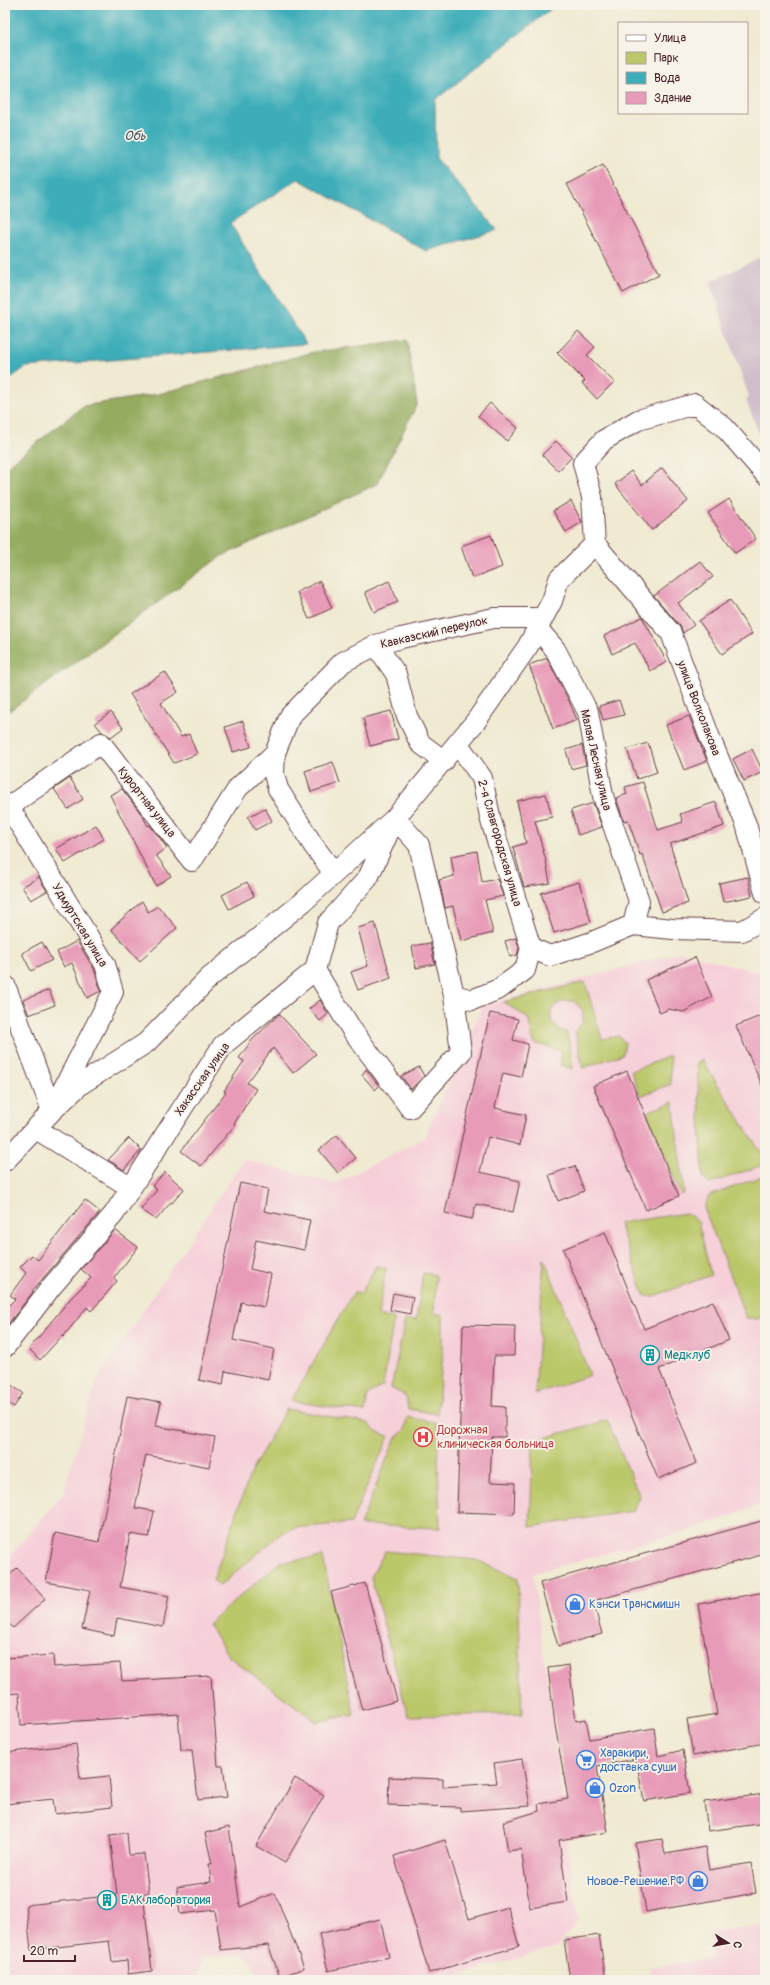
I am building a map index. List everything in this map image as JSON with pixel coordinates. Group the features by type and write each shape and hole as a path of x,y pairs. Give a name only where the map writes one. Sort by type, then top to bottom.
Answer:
{"street":[{"path":"5,1161 81,1084 146,1043 209,978 303,902 395,818 458,744 476,722 528,646 552,601 559,579 595,544 592,497 583,463 604,440 638,420 695,404 724,427 765,474"},
{"name":"улица Волколакова","path":"595,544 671,633 710,738 746,824 765,893"},
{"name":"Кавказский переулок","path":"334,874 278,789 274,774 275,753 290,716 343,662 376,645 401,638 494,618 539,623"},
{"name":"Малая Лесная улица","path":"539,623 555,649 588,712 602,796 639,900 633,925"},
{"path":"376,645 396,674 407,716 420,742 444,760"},
{"name":"Курортная улица","path":"7,808 102,743 192,861 238,788 275,753"},
{"name":"2-я Славгородская улица","path":"458,744 482,778 492,821 531,948"},
{"name":"Удмуртская улица","path":"7,808 105,964 114,992 52,1112"},
{"path":"395,818 419,845 454,994 461,1052 410,1108 352,1030 315,970 328,923 368,878 395,818"},
{"path":"454,994 472,1000 499,989 525,970 531,948 550,956 592,942 633,925 673,929 742,931 765,918"},
{"name":"Хакасская улица","path":"5,1347 52,1286 114,1214 223,1045 315,970"},
{"path":"5,985 52,1112"},
{"path":"36,1129 130,1187"}],"shaded area":[{"path":"765,255 765,449 746,400 749,397 710,282"},
{"name":"Дорожная клиническая больница","path":"681,952 762,973 765,972 765,1503 691,1530 533,1573 578,1922 556,1947 441,1980 262,1980 245,1953 203,1957 198,1977 168,1980 5,1980 5,1562 63,1493 97,1380 244,1159 335,1184 424,1138 483,1006"},
{"path":"765,1925 765,1980 652,1980 650,1967 712,1959 709,1933"}],"green space":[{"path":"407,340 417,404 377,484 220,557 5,714 5,468 83,406 158,394 314,352"},
{"path":"585,982 602,1039 619,1036 625,1043 623,1054 583,1068 575,1031 583,1022 583,1011 574,1001 565,1001 558,1004 553,1008 551,1019 559,1029 567,1033 573,1069 560,1065 562,1051 534,1043 528,1018 503,1002"},
{"path":"670,1056 671,1084 640,1096 631,1071"},
{"path":"702,1060 764,1157 760,1166 709,1184 703,1177 697,1062"},
{"path":"673,1102 684,1193 681,1195 647,1112"},
{"path":"765,1175 765,1316 758,1319 746,1318 704,1208 709,1196"},
{"path":"686,1213 698,1221 711,1275 652,1297 644,1295 619,1223"},
{"path":"544,1258 590,1375 535,1394"},
{"path":"376,1266 386,1268 378,1316 394,1318 383,1386 368,1394 365,1412 291,1401 354,1292 361,1293"},
{"path":"423,1273 436,1275 434,1313 443,1315 443,1353 437,1414 408,1409 406,1396 391,1388 405,1320 416,1320"},
{"path":"286,1409 368,1423 376,1432 389,1436 351,1523 293,1528 279,1535 220,1586 213,1580 251,1472"},
{"path":"407,1417 437,1423 440,1528 360,1525 395,1439 405,1429"},
{"path":"607,1420 640,1497 633,1511 530,1527 533,1441"},
{"path":"385,1551 476,1560 518,1578 522,1714 408,1716 371,1577"},
{"path":"323,1557 354,1714 317,1722 229,1657 208,1624 280,1562"}],"water":[{"name":"Обь","path":"5,5 556,5 435,100 436,158 497,230 426,251 298,179 230,223 306,344 26,367 5,382"}],"building":[{"path":"603,165 659,274 623,293 567,184"},
{"path":"578,331 595,347 587,355 614,382 597,399 582,383 585,381 557,353"},
{"path":"490,403 518,428 507,441 478,416"},
{"path":"556,441 572,457 558,471 542,455"},
{"path":"662,468 688,501 652,530 615,484 631,471 642,485"},
{"path":"729,499 756,539 735,553 708,513"},
{"path":"571,501 582,522 566,532 553,511"},
{"path":"491,535 502,567 472,578 461,546"},
{"path":"700,561 713,577 678,603 694,625 683,633 680,626 654,596"},
{"path":"320,581 332,608 309,619 297,592"},
{"path":"389,581 398,602 374,612 365,592"},
{"path":"730,600 752,634 722,654 699,621"},
{"path":"642,617 667,662 650,671 635,643 612,654 604,636"},
{"path":"547,658 577,720 553,729 529,665"},
{"path":"165,672 178,692 161,703 181,737 189,734 197,754 174,763 130,694"},
{"path":"619,700 624,715 603,720 599,706"},
{"path":"391,711 398,739 370,746 363,718"},
{"path":"111,712 123,728 111,737 102,732 95,723"},
{"path":"689,716 707,761 684,770 666,725"},
{"path":"243,721 251,747 233,752 225,727"},
{"path":"648,743 657,772 637,779 627,749"},
{"path":"582,745 586,765 571,769 566,750"},
{"path":"752,749 763,772 744,781 733,759"},
{"path":"333,762 340,783 311,792 305,771"},
{"path":"70,778 83,799 68,809 54,789"},
{"path":"643,782 658,830 683,822 680,814 716,802 724,826 670,844 688,903 662,912 642,854 640,855 628,820 624,821 616,798 627,794 625,787"},
{"path":"122,789 142,815 148,826 150,825 167,848 156,855 171,876 156,886 110,795"},
{"path":"546,794 552,817 535,821 546,861 550,883 524,887 513,847 526,843 517,801"},
{"path":"593,803 602,827 578,835 571,810"},
{"path":"265,808 272,821 255,830 248,817"},
{"path":"96,825 104,839 65,863 56,849"},
{"path":"477,851 482,882 497,879 503,896 485,900 493,933 461,941 453,906 445,908 439,880 454,876 451,856"},
{"path":"39,877 47,891 31,900 22,887"},
{"path":"748,877 752,896 723,902 719,883"},
{"path":"247,882 254,896 229,909 222,895"},
{"path":"579,882 591,922 554,933 541,893"},
{"path":"142,901 148,912 158,906 177,928 140,961 111,929"},
{"path":"375,923 391,978 358,990 351,972 368,966 358,928"},
{"path":"516,938 519,948 517,955 510,957 505,941"},
{"path":"77,941 94,969 101,991 87,998 72,963 64,967 57,952"},
{"path":"42,942 52,960 31,971 22,953"},
{"path":"430,943 435,964 416,968 412,946"},
{"path":"695,957 712,997 683,1012 669,1009 660,1013 646,980"},
{"path":"49,990 55,1005 29,1015 23,1000"},
{"path":"320,1000 328,1014 320,1021 309,1009"},
{"path":"490,1013 518,1019 513,1040 528,1044 521,1077 503,1073 495,1108 526,1115 520,1145 488,1137 480,1172 520,1181 513,1212 476,1204 472,1219 445,1213"},
{"path":"279,1014 316,1054 293,1073 273,1048 247,1083 256,1089 234,1124 235,1125 201,1166 181,1151 226,1092 224,1091 244,1061 239,1058 252,1040"},
{"path":"765,1014 765,1092 736,1026"},
{"path":"419,1067 424,1076 411,1089 401,1076"},
{"path":"366,1069 379,1086 375,1090 362,1075"},
{"path":"627,1071 679,1196 646,1210 593,1086"},
{"path":"337,1135 356,1158 338,1173 319,1150"},
{"path":"129,1138 141,1150 124,1170 108,1160"},
{"path":"575,1166 584,1191 558,1201 549,1175"},
{"path":"165,1172 184,1189 156,1220 141,1209 157,1190 152,1186"},
{"path":"240,1183 268,1189 264,1211 310,1220 304,1250 256,1240 250,1269 271,1274 264,1307 241,1302 233,1340 274,1349 268,1380 225,1371 223,1385 199,1380"},
{"path":"85,1200 100,1212 32,1291 33,1292 5,1328 5,1309 15,1299 10,1295 26,1273 20,1267 32,1255 38,1260"},
{"path":"115,1230 138,1247 114,1278 117,1281 101,1300 91,1311 87,1307 63,1337 62,1336 40,1360 29,1349 69,1300 91,1278 81,1269"},
{"name":"Медклуб","path":"605,1232 644,1329 713,1301 729,1340 659,1369 697,1463 658,1479 563,1249"},
{"path":"393,1293 413,1297 410,1314 390,1310"},
{"path":"463,1325 515,1326 514,1356 494,1356 492,1406 505,1407 505,1437 492,1437 490,1482 515,1483 514,1514 457,1512"},
{"path":"5,1381 23,1393 14,1407 5,1401"},
{"path":"127,1396 161,1402 156,1426 215,1437 209,1467 146,1455 135,1508 154,1511 149,1537 130,1534 120,1587 169,1596 163,1627 117,1618 114,1636 82,1629 90,1590 46,1582 55,1533 99,1542"},
{"path":"765,1520 765,1554 593,1601 602,1634 558,1646 540,1583"},
{"path":"17,1568 45,1599 13,1628 5,1619 5,1579"},
{"path":"365,1583 397,1701 362,1710 331,1592"},
{"path":"765,1592 765,1743 693,1756 687,1719 717,1714 698,1604"},
{"path":"53,1655 54,1667 120,1663 122,1681 211,1676 218,1766 223,1766 227,1797 198,1800 192,1750 181,1750 178,1714 21,1725 19,1693 5,1694 5,1658"},
{"path":"569,1665 576,1721 586,1719 590,1739 654,1728 658,1756 683,1750 690,1793 644,1801 636,1759 597,1766 608,1832 559,1840 568,1902 530,1908 521,1849 508,1851 503,1822 539,1811 538,1804 568,1799 555,1725 548,1668"},
{"path":"76,1744 80,1779 109,1776 112,1807 55,1814 53,1799 5,1804 5,1753"},
{"path":"522,1759 530,1806 460,1811 460,1807 388,1805 389,1777 443,1779 443,1787 497,1783 494,1763"},
{"path":"295,1778 324,1795 285,1863 256,1846"},
{"path":"765,1794 765,1823 708,1831 704,1802"},
{"path":"229,1827 240,1907 275,1893 304,1968 280,1977 268,1945 221,1950 215,1910 180,1914 177,1887 211,1882 209,1864 212,1864 205,1833"},
{"name":"БАК лаборатория","path":"127,1833 129,1855 144,1854 149,1893 143,1893 152,1971 128,1974 127,1960 112,1962 109,1941 31,1950 26,1905 117,1895 110,1835"},
{"name":"Новое-Решение.РФ","path":"662,1839 665,1854 705,1847 709,1870 751,1863 756,1893 646,1912 635,1843"},
{"path":"445,1840 469,1919 508,1907 519,1946 429,1973 394,1856"},
{"path":"380,1919 389,1957 328,1971 319,1934"},
{"path":"599,1935 606,1980 570,1980 564,1940"}],"place":[{"name":"Медклуб","path":"650,1355"},
{"name":"Дорожная клиническая больница","path":"423,1437"},
{"name":"Кэнси Трансмишн","path":"575,1604"},
{"name":"Харакири, доставка суши","path":"586,1760"},
{"name":"Ozon","path":"595,1788"},
{"name":"Новое-Решение.РФ","path":"698,1881"},
{"name":"БАК лаборатория","path":"107,1900"}]}
